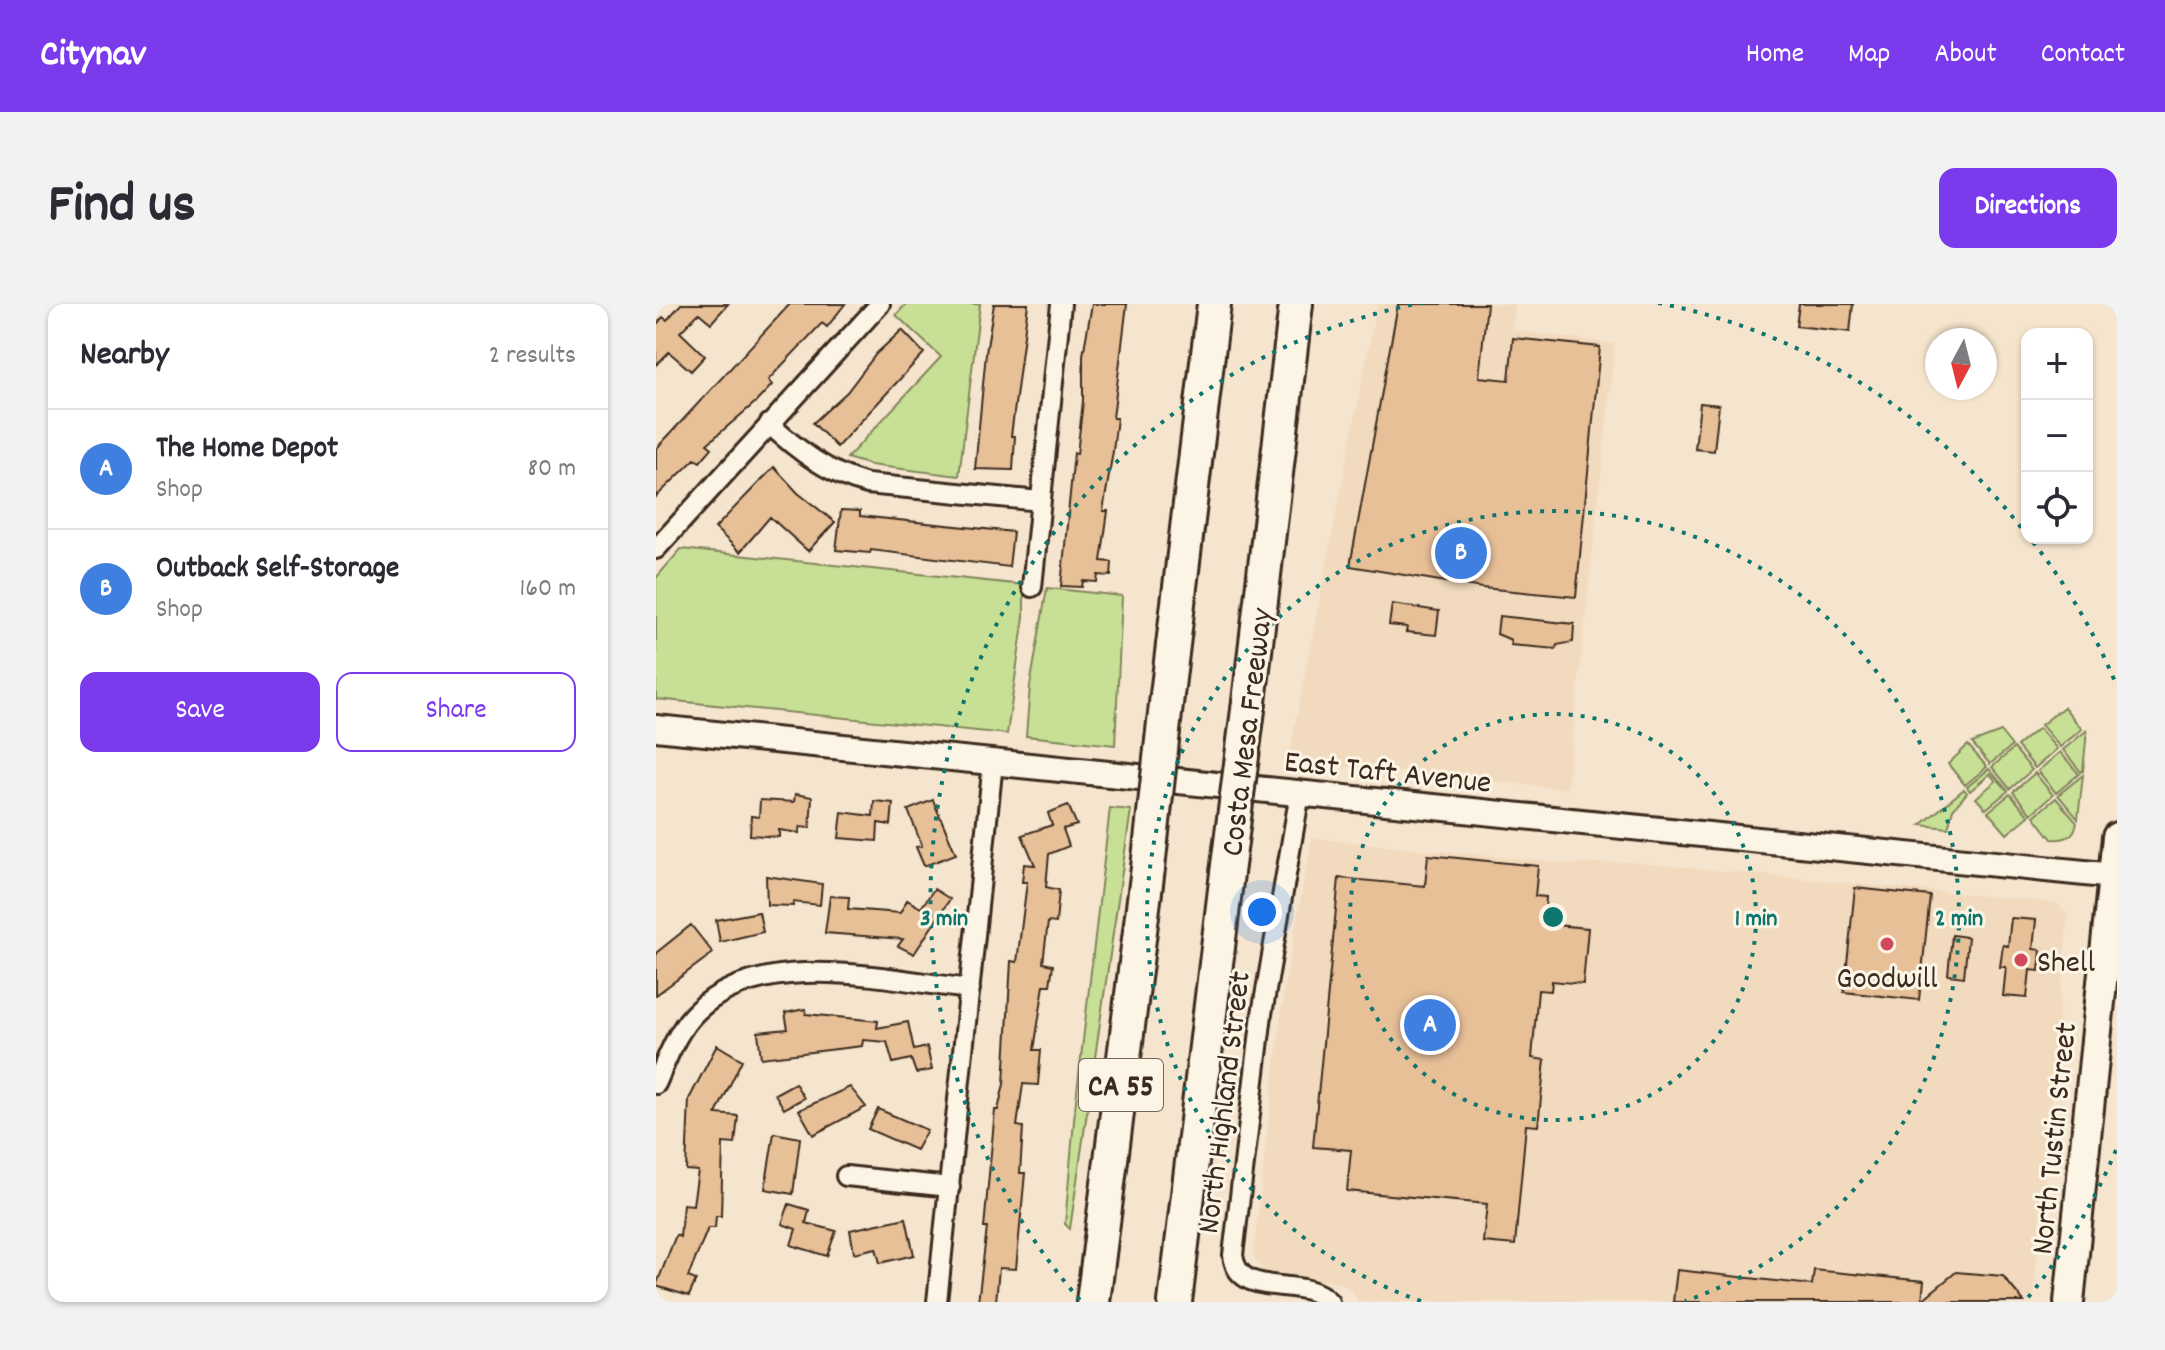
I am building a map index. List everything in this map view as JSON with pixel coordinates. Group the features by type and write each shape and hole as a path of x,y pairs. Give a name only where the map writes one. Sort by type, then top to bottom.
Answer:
{"highway":[{"path":"1203,392 1205,304"},
{"name":"CA 55","path":"1093,1302 1214,304"},
{"name":"Costa Mesa Freeway","path":"1175,1302 1296,304"}],"main road":[{"name":"East Taft Avenue","path":"656,728 2115,876"},
{"name":"North Tustin Street","path":"2069,1302 2117,837"}],"street":[{"path":"656,549 880,304"},
{"path":"1032,587 1061,304"},
{"path":"769,424 819,464 856,481 1040,501"},
{"path":"937,1302 993,762"},
{"name":"North Highland Street","path":"1300,793 1262,1014 1233,1255 1236,1270 1246,1281 1262,1287 1312,1291 1329,1302"},
{"path":"656,1084 673,1044 697,1010 730,988 765,975 818,973 970,989"},
{"path":"846,1176 950,1187"}],"shaded area":[{"path":"1377,304 1515,304 1512,330 1615,344 1567,789 1288,761"},
{"path":"1312,838 1574,864 1629,862 2058,903 2068,916 2033,1302 1358,1302 1353,1292 1342,1283 1265,1274 1253,1255 1284,989"}],"green space":[{"path":"906,304 980,304 959,476 870,465 847,458 941,357 896,315"},
{"path":"681,549 1024,585 1024,617 1007,734 656,699 656,578"},
{"path":"1047,588 1122,596 1115,745 1026,736 1030,686"},
{"path":"2064,707 2082,729 2060,747 2041,725"},
{"path":"2039,728 2057,749 2035,768 2017,746"},
{"path":"2087,730 2083,771 2081,772 2063,750"},
{"path":"2001,732 2012,746 1990,764 1972,743"},
{"path":"1968,745 1987,767 1965,785 1948,764"},
{"path":"2014,748 2032,770 2010,789 1992,767"},
{"path":"2060,752 2079,774 2056,793 2038,771"},
{"path":"1989,769 2008,791 1986,809 1976,798 1996,781 1990,774 1970,791 1967,787"},
{"path":"2035,773 2053,795 2031,814 2013,792"},
{"path":"2083,775 2078,819 2058,795"},
{"path":"1964,789 1967,793 1953,809 1948,828 1921,825"},
{"path":"2010,794 2029,816 2007,834 1988,812"},
{"path":"2056,798 2077,823 2074,832 2061,839 2052,839 2034,816"},
{"path":"1110,808 1131,810 1070,1229 1065,1224 1075,1109"}],"building":[{"path":"681,304 728,304 711,323 699,313 680,332 705,356 691,371 669,352 656,365 656,325 663,317 667,320"},
{"path":"790,304 845,304 827,327 822,323 768,380 772,385 757,401 707,444 712,448 700,462 695,459 656,497 656,449"},
{"path":"994,304 1028,304 1011,436 1015,436 1013,470 975,469"},
{"path":"1092,304 1127,304 1113,418 1117,418 1103,511 1108,511 1101,561 1112,562 1111,576 1098,575 1097,582 1083,581 1082,587 1061,586 1074,453 1077,454 1083,401 1083,355"},
{"path":"1398,304 1487,304 1479,377 1509,380 1513,338 1600,347 1576,597 1482,588 1350,566"},
{"path":"1799,304 1853,304 1850,332 1796,326"},
{"path":"902,330 924,353 837,447 813,423 847,392 876,354"},
{"path":"1700,403 1719,405 1714,451 1695,449"},
{"path":"774,467 798,493 835,522 808,551 770,517 740,552 715,528"},
{"path":"841,510 860,511 860,516 1013,532 1009,567 871,550 870,553 836,550"},
{"path":"1392,604 1439,611 1436,635 1406,632 1407,627 1389,625"},
{"path":"1499,616 1574,624 1573,642 1557,645 1556,649 1511,645 1511,640 1497,634"},
{"path":"795,794 812,797 810,828 800,827 799,833 779,830 779,837 750,835 751,816 759,817 760,800 794,802"},
{"path":"933,800 956,854 924,866 916,847 922,846 908,810"},
{"path":"874,801 893,803 891,825 878,823 877,841 839,838 842,812 873,816"},
{"path":"1068,805 1077,825 1063,829 1069,846 1049,854 1046,887 1059,890 1056,923 1048,922 1043,963 1053,965 1050,985 1044,985 1034,1050 1041,1050 1038,1085 1023,1084 1017,1126 1023,1127 1020,1173 1025,1173 1016,1269 999,1268 996,1302 978,1302 987,1228 984,1228 995,1110 998,1110 1004,1084 1011,961 1017,962 1027,882 1022,882 1024,864 1035,865 1022,835 1052,825 1048,813"},
{"path":"1428,855 1538,866 1535,896 1546,897 1544,924 1588,928 1583,984 1552,981 1551,991 1538,990 1532,1058 1545,1060 1538,1126 1526,1125 1515,1245 1483,1242 1487,1204 1347,1191 1351,1150 1313,1147 1339,878 1425,886"},
{"path":"766,876 822,884 820,905 793,902 793,906 767,905"},
{"name":"Goodwill","path":"1855,888 1930,896 1919,1000 1844,992"},
{"path":"934,889 950,899 914,954 898,946 903,939 825,933 830,896 849,897 848,909 900,913 907,900 921,908"},
{"path":"759,912 763,932 720,942 716,920"},
{"path":"2011,918 2036,920 2033,949 2041,950 2039,971 2030,970 2027,998 2003,996 2006,967 2000,967 2003,945 2008,946"},
{"path":"691,925 713,953 656,995 656,953"},
{"path":"1952,935 1968,937 1964,977 1948,975"},
{"path":"805,1009 806,1014 878,1021 877,1028 908,1022 914,1050 927,1047 932,1070 916,1073 911,1059 893,1063 887,1042 863,1040 862,1046 761,1058 758,1032 788,1029 785,1013"},
{"path":"717,1045 742,1060 716,1114 738,1116 735,1144 723,1143 721,1216 716,1216 715,1228 708,1228 688,1277 696,1280 689,1296 656,1286 676,1235 680,1237 683,1204 693,1205 698,1171 686,1170 689,1099"},
{"path":"795,1083 804,1098 784,1109 775,1094"},
{"path":"850,1087 866,1107 813,1135 799,1110"},
{"path":"878,1109 927,1130 916,1150 868,1129"},
{"path":"774,1133 800,1138 793,1194 765,1189"},
{"path":"789,1204 809,1210 806,1223 836,1231 827,1256 791,1245 796,1229 782,1224"},
{"path":"906,1218 914,1255 880,1263 876,1248 854,1253 850,1230"},
{"path":"1677,1270 1812,1285 1814,1270 1924,1281 1922,1300 1956,1272 2003,1276 2024,1302 1673,1302"}],"place":[{"name":"Outback Self-Storage","path":"1461,553"},
{"name":"Goodwill","path":"1887,944"},
{"name":"Shell","path":"2021,960"},
{"name":"The Home Depot","path":"1430,1025"}]}
